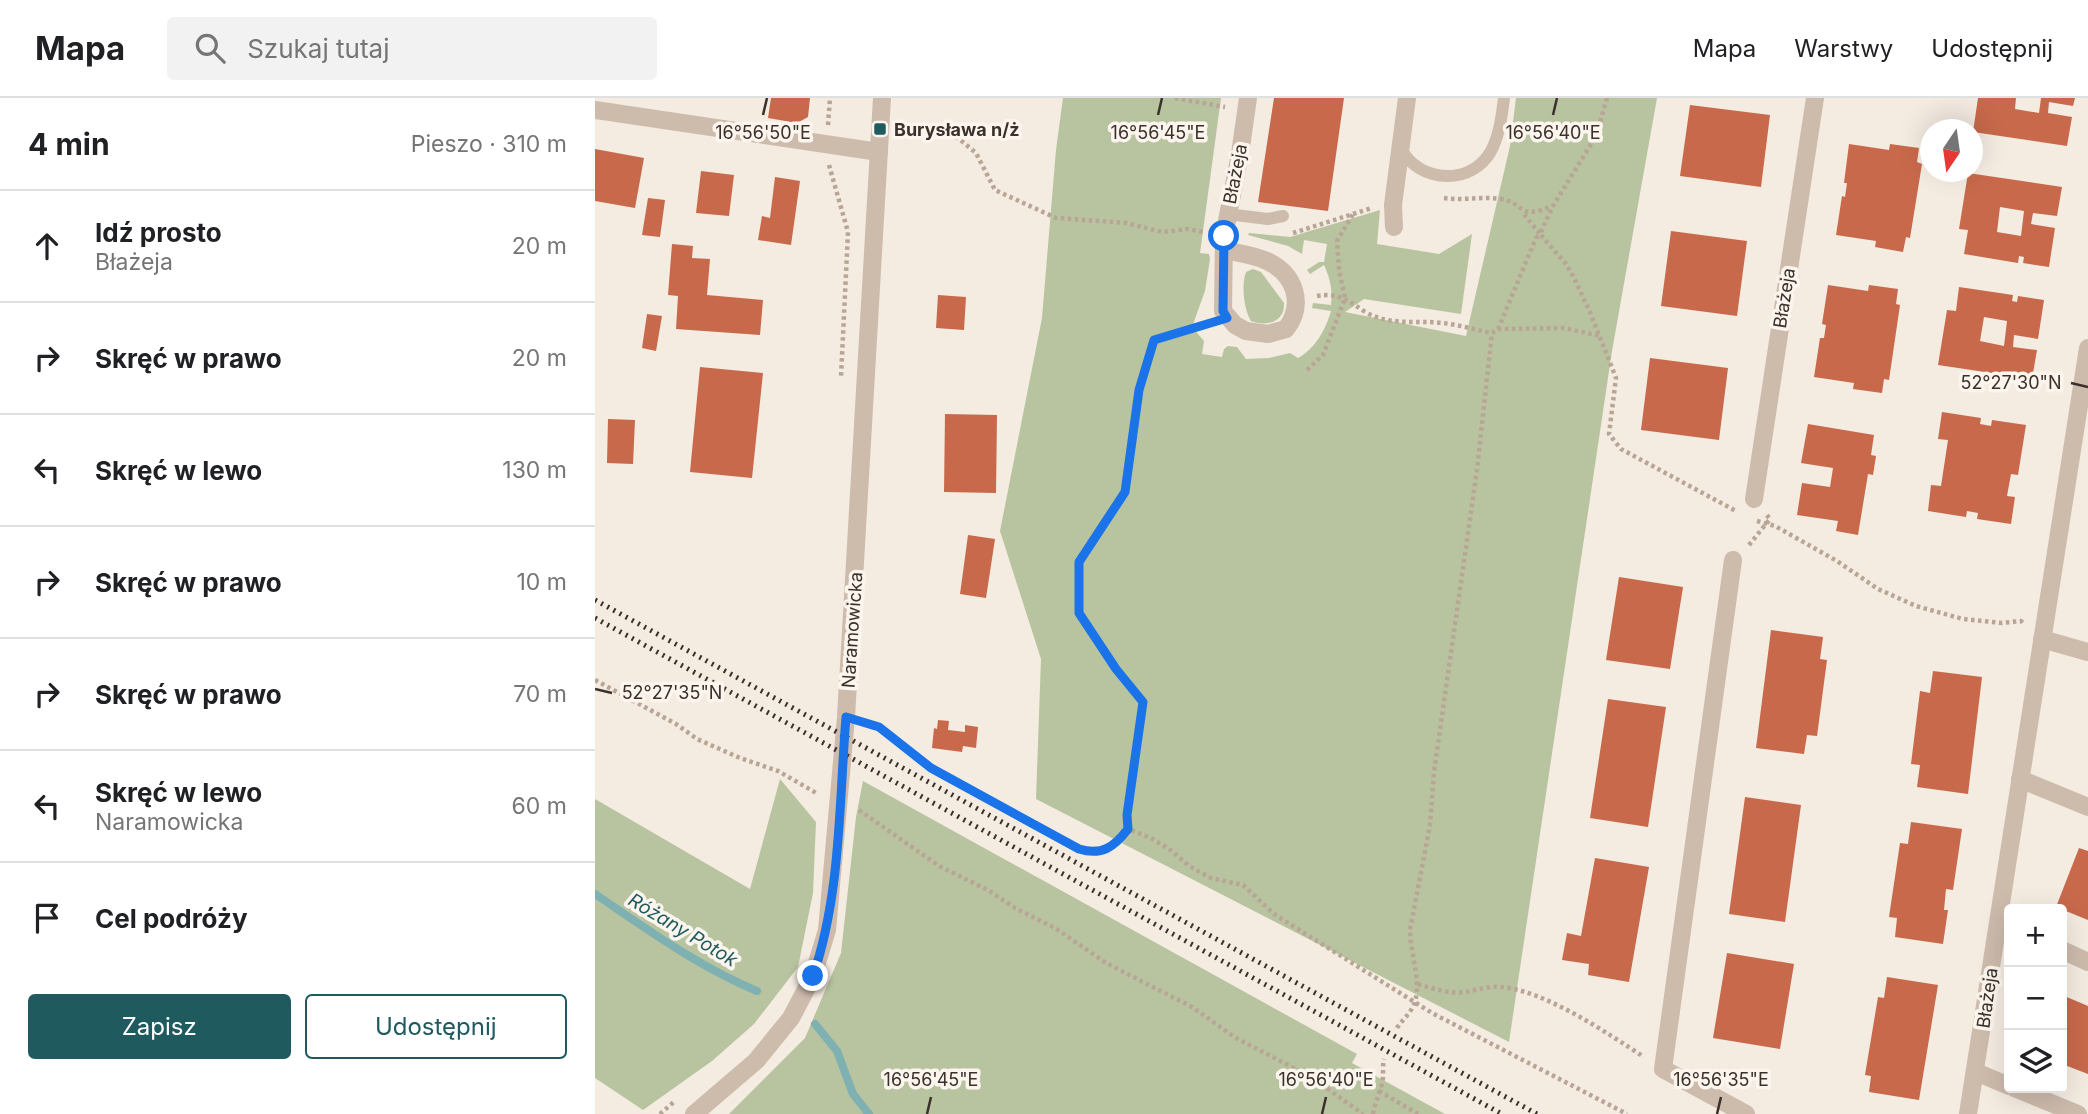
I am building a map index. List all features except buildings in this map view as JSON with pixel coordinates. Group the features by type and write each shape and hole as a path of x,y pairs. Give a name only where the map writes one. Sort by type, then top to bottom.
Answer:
{"street":[{"name":"Naramowicka","path":"694,1114 756,1061 791,1018 813,976 827,930 846,717 882,98"},
{"path":"1394,227 1393,205 1407,98"},
{"name":"Błażeja","path":"1754,499 1815,98"},
{"name":"Błażeja","path":"1227,318 1223,311 1224,243 1247,104"},
{"path":"595,110 879,152"},
{"path":"1224,243 1279,269 1289,279 1295,290 1296,300 1292,321 1286,329 1277,333 1256,334 1246,331 1227,318"},
{"name":"Błażeja","path":"1968,1114 2003,926 2020,779 2088,348"},
{"path":"1733,560 1663,1069 1746,1114"},
{"path":"2042,639 2088,652"},
{"path":"2020,779 2088,807"},
{"path":"2067,952 2088,961"},
{"path":"1976,1072 2004,1084"},
{"path":"2027,1093 2078,1114"}],"lane":[{"path":"1400,148 1411,162 1432,173 1454,177 1469,173 1482,164 1493,149 1500,129 1504,98"},
{"path":"1227,214 1268,219 1283,216"}],"path":[{"path":"1175,98 1247,104"},
{"path":"1397,1028 1411,1011 1418,984 1410,947 1410,930 1430,825 1434,772 1495,331 1553,206 1596,136 1607,98"},
{"path":"879,152 909,129 958,138 977,153 995,190 1056,218 1126,223 1162,232 1188,229 1224,243"},
{"path":"827,145 827,161 848,232 841,378"},
{"path":"1436,196 1468,200 1502,199 1523,212 1566,264 1616,378 1609,434 1621,449 1725,506 1775,526 1837,561 1878,589 1916,606 1963,619 2002,623 2021,621 2042,639"},
{"path":"1285,235 1381,205 1393,205"},
{"path":"1523,212 1540,211 1553,206"},
{"path":"1307,370 1322,355 1345,298 1339,270 1338,241 1353,214"},
{"path":"1296,300 1331,294 1345,298 1369,313 1398,323 1441,323 1495,331 1564,328 1600,337"},
{"path":"846,717 879,727 931,768 1079,849 1093,853 1105,851 1117,842 1128,829 1127,815 1143,702 1116,669 1079,613 1079,562 1125,492 1139,390 1154,340 1227,318"},
{"path":"1733,560 1770,519 1754,499"},
{"path":"595,680 676,724 697,739 778,771 821,796 822,783"},
{"path":"839,803 856,809 939,866 988,890 1106,962 1192,1007 1236,1038 1311,1077 1363,1114"},
{"path":"1128,829 1151,838 1189,866 1211,878 1243,885 1273,914 1480,1039 1627,1114"},
{"path":"1418,984 1439,991 1463,992 1497,986 1527,992 1589,1022 1663,1069"},
{"path":"1373,1114 1383,1082 1381,1071 1384,1059"},
{"path":"1379,1091 1418,1114"},
{"path":"660,1114 681,1097"}],"green space":[{"path":"1063,98 1221,98 1200,253 1209,254 1210,259 1205,291 1192,327 1204,341 1202,354 1222,357 1228,346 1237,347 1246,359 1269,358 1290,353 1298,358 1304,354 1319,338 1331,311 1312,308 1313,303 1331,305 1332,300 1331,285 1324,265 1310,274 1307,270 1319,262 1324,262 1327,244 1304,240 1302,254 1288,246 1248,235 1249,233 1290,237 1380,210 1377,244 1439,254 1472,234 1461,314 1364,299 1345,312 1466,336 1510,146 1516,98 1657,98 1612,351 1509,1042 1036,799 1041,659 1000,531 1042,318"},
{"path":"1253,269 1261,272 1284,303 1282,315 1269,323 1251,321 1247,311 1244,284 1246,272"},
{"path":"780,779 816,822 813,893 798,967 754,1024 712,1061 643,1110 595,1078 595,799 750,889"},
{"path":"863,781 1357,1054 1352,1063 1445,1114 729,1114 805,1038 841,953 856,817"}],"waterway":[{"name":"Różany Potok","path":"595,894 694,959 757,991"},
{"name":"Różany Potok","path":"815,1024 837,1051 853,1094 869,1114"}],"railway":[{"path":"595,600 1537,1114"},
{"path":"595,618 1502,1114"}],"place":[{"name":"Burysława n/ż","path":"880,129"}],"route":[{"path":"813,976 827,930 831,904 846,717 879,727 931,768 1079,849 1093,853 1105,851 1128,829 1127,815 1143,702 1116,669 1079,613 1079,562 1125,492 1139,390 1154,340 1227,318 1223,311 1224,236"}]}
